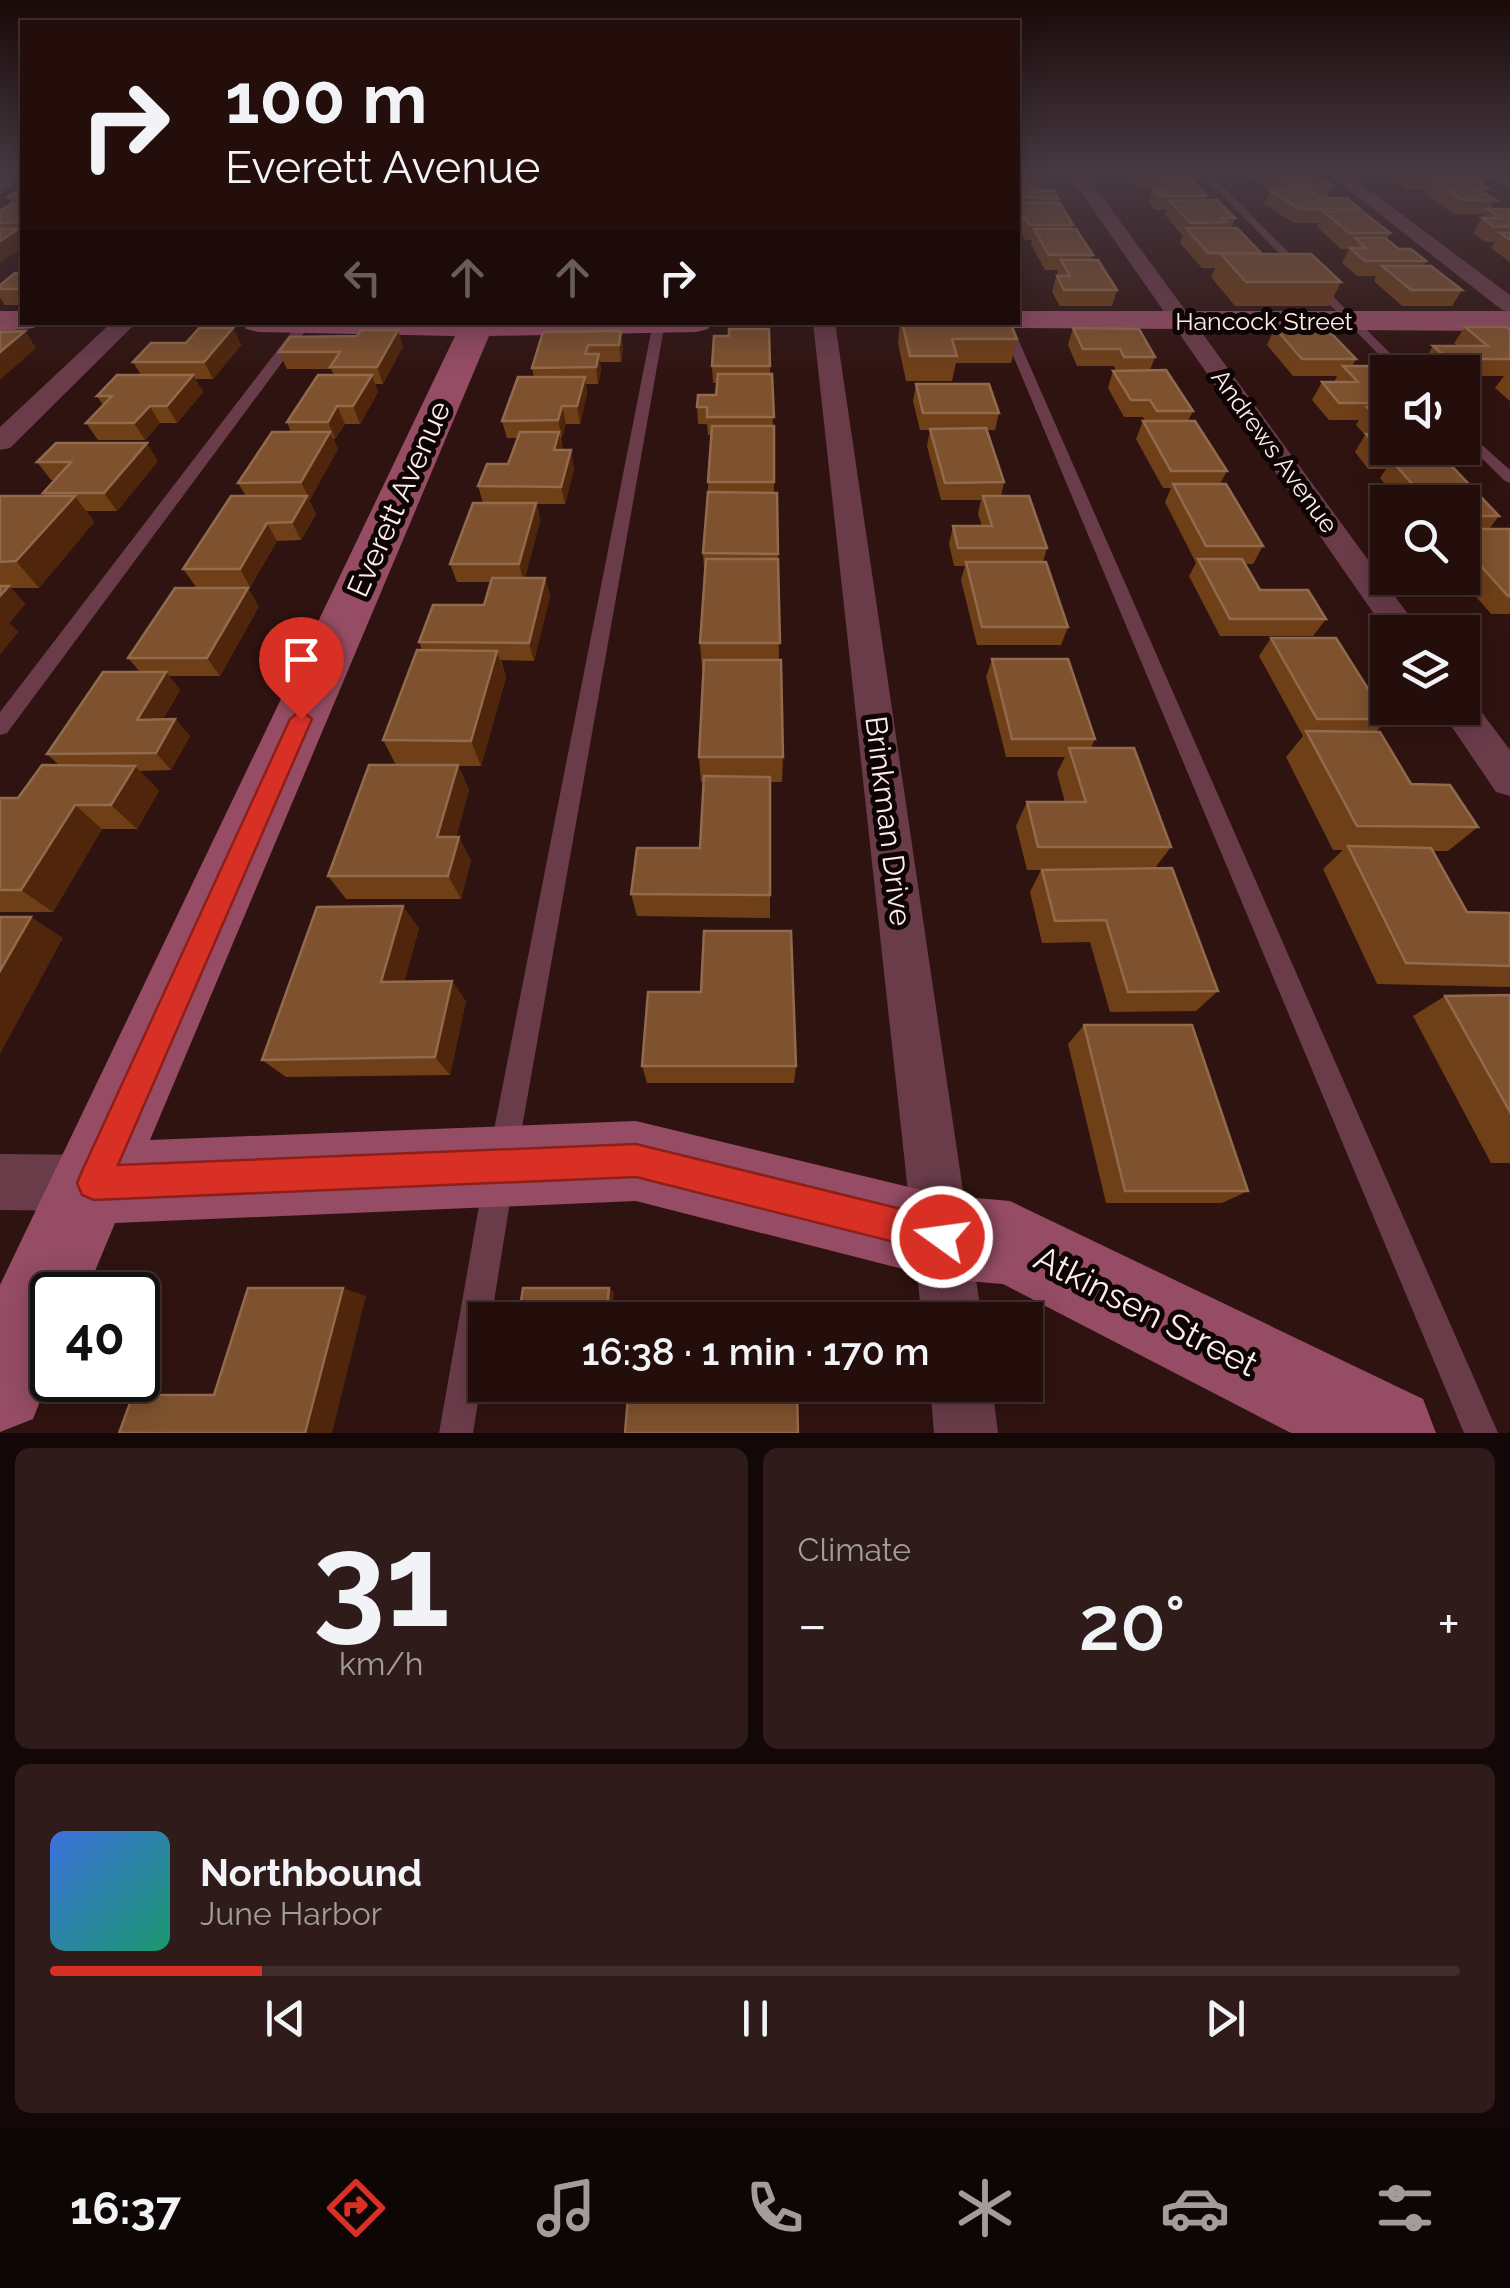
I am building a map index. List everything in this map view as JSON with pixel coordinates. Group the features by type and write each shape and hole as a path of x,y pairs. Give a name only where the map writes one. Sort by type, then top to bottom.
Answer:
{"street":[{"name":"Andrews Avenue","path":"1123,239 1392,615"},
{"path":"1422,239 1510,305"},
{"name":"Hancock Street","path":"1020,320 1510,320"},
{"path":"0,442 123,325"},
{"name":"Everett Avenue","path":"0,1386 477,325"},
{"name":"Brinkman Drive","path":"824,325 950,1302"},
{"path":"1470,725 1510,780"},
{"name":"Atkinsen Street","path":"0,1182 94,1183 636,1161 942,1237 1010,1244 1389,1433"},
{"path":"962,1402 966,1433"}],"lane":[{"path":"1269,239 1386,355"},
{"path":"0,727 304,325"},
{"path":"456,1433 500,1166 659,325"},
{"path":"1006,325 1481,1433"},
{"path":"1480,449 1510,478"}],"building":[{"path":"1040,239 1082,239 1093,255 1049,255"},
{"path":"1196,239 1247,239 1261,253 1208,253"},
{"path":"1356,239 1386,239 1399,249 1411,249 1426,261 1365,261 1350,248 1366,248"},
{"path":"1221,254 1311,254 1341,282 1246,282"},
{"path":"1061,260 1098,260 1117,290 1064,290 1057,276 1070,276"},
{"path":"1382,266 1431,266 1462,290 1411,290"},
{"path":"20,273 20,289 0,289 0,285"},
{"path":"903,325 1011,325 1017,339 952,339 957,356 910,356"},
{"path":"1465,327 1510,329 1510,359 1443,355 1433,346 1488,346"},
{"path":"199,328 233,328 204,362 133,362 151,343 186,343"},
{"path":"1073,328 1139,329 1155,357 1124,357 1120,349 1083,349"},
{"path":"1275,328 1326,328 1356,359 1302,359"},
{"path":"729,329 769,329 770,366 712,366 714,336 729,336"},
{"path":"361,330 398,330 377,367 330,367 340,352 279,352 290,337 357,336"},
{"path":"25,331 0,352 0,332"},
{"path":"621,331 619,345 588,345 585,354 599,354 596,367 532,368 543,332"},
{"path":"1343,366 1370,366 1370,403 1339,403 1322,382 1358,382"},
{"path":"1166,370 1193,411 1157,411 1150,400 1131,400 1113,371"},
{"path":"718,374 772,374 774,417 707,417 707,407 697,407 698,395 716,395"},
{"path":"117,375 193,375 167,406 150,406 134,423 86,423 112,396 97,396"},
{"path":"318,375 372,375 353,406 337,406 328,422 287,422"},
{"path":"518,377 585,377 577,406 562,406 558,420 502,421"},
{"path":"916,384 989,384 999,413 923,413"},
{"path":"1143,421 1195,421 1227,471 1171,471"},
{"path":"712,426 774,426 774,482 708,482"},
{"path":"986,428 1004,482 945,483 930,429"},
{"path":"272,432 330,432 301,482 238,483"},
{"path":"520,432 559,432 554,450 571,450 561,487 478,486 487,464 508,464"},
{"path":"56,443 147,443 104,493 43,493 71,462 37,462"},
{"path":"1396,465 1451,465 1470,485 1413,485"},
{"path":"1173,484 1226,484 1263,546 1206,546"},
{"path":"708,492 777,493 778,554 703,553"},
{"path":"0,496 75,496 16,561 0,562"},
{"path":"231,496 307,496 292,522 267,523 240,569 183,569"},
{"path":"983,496 1029,496 1047,548 958,548 953,526 992,526"},
{"path":"1480,496 1499,516 1480,516"},
{"path":"473,503 536,503 519,564 450,564"},
{"path":"1480,529 1510,529 1508,596 1480,565"},
{"path":"706,559 778,559 780,643 700,643"},
{"path":"1198,559 1242,559 1260,590 1308,590 1326,619 1230,619"},
{"path":"966,562 1046,562 1068,627 982,627"},
{"path":"492,578 545,578 529,643 419,642 433,605 484,605"},
{"path":"175,588 248,588 207,658 128,658"},
{"path":"1271,638 1336,638 1370,692 1370,719 1317,719"},
{"path":"417,650 497,651 471,741 383,740"},
{"path":"992,659 1068,659 1095,739 1012,739"},
{"path":"704,660 781,660 783,757 699,757"},
{"path":"103,672 166,672 137,720 175,719 156,753 47,754"},
{"path":"1306,731 1380,732 1411,784 1450,785 1478,827 1357,826"},
{"path":"1069,748 1134,748 1171,847 1038,847 1027,802 1086,802"},
{"path":"42,765 135,766 111,805 75,805 21,890 0,890 0,798 18,798"},
{"path":"369,765 458,765 437,837 459,837 448,876 328,876"},
{"path":"704,776 770,777 770,895 631,894 637,848 700,848"},
{"path":"1348,846 1431,848 1467,912 1510,913 1510,966 1406,963"},
{"path":"1172,868 1218,991 1128,992 1106,920 1055,921 1042,870"},
{"path":"403,906 381,982 452,981 435,1057 262,1060 317,907"},
{"path":"0,917 31,917 0,971"},
{"path":"704,931 791,931 796,1066 642,1066 648,992 701,992"},
{"path":"1510,995 1510,1112 1445,996"},
{"path":"1084,1025 1192,1025 1248,1191 1125,1191"},
{"path":"248,1288 343,1288 305,1433 119,1433 130,1402 160,1402 160,1395 214,1395"},
{"path":"523,1288 609,1288 608,1302 521,1302"},
{"path":"628,1402 797,1402 798,1433 625,1433"}],"route":[{"path":"301,719 94,1183 636,1161 942,1237"}]}
